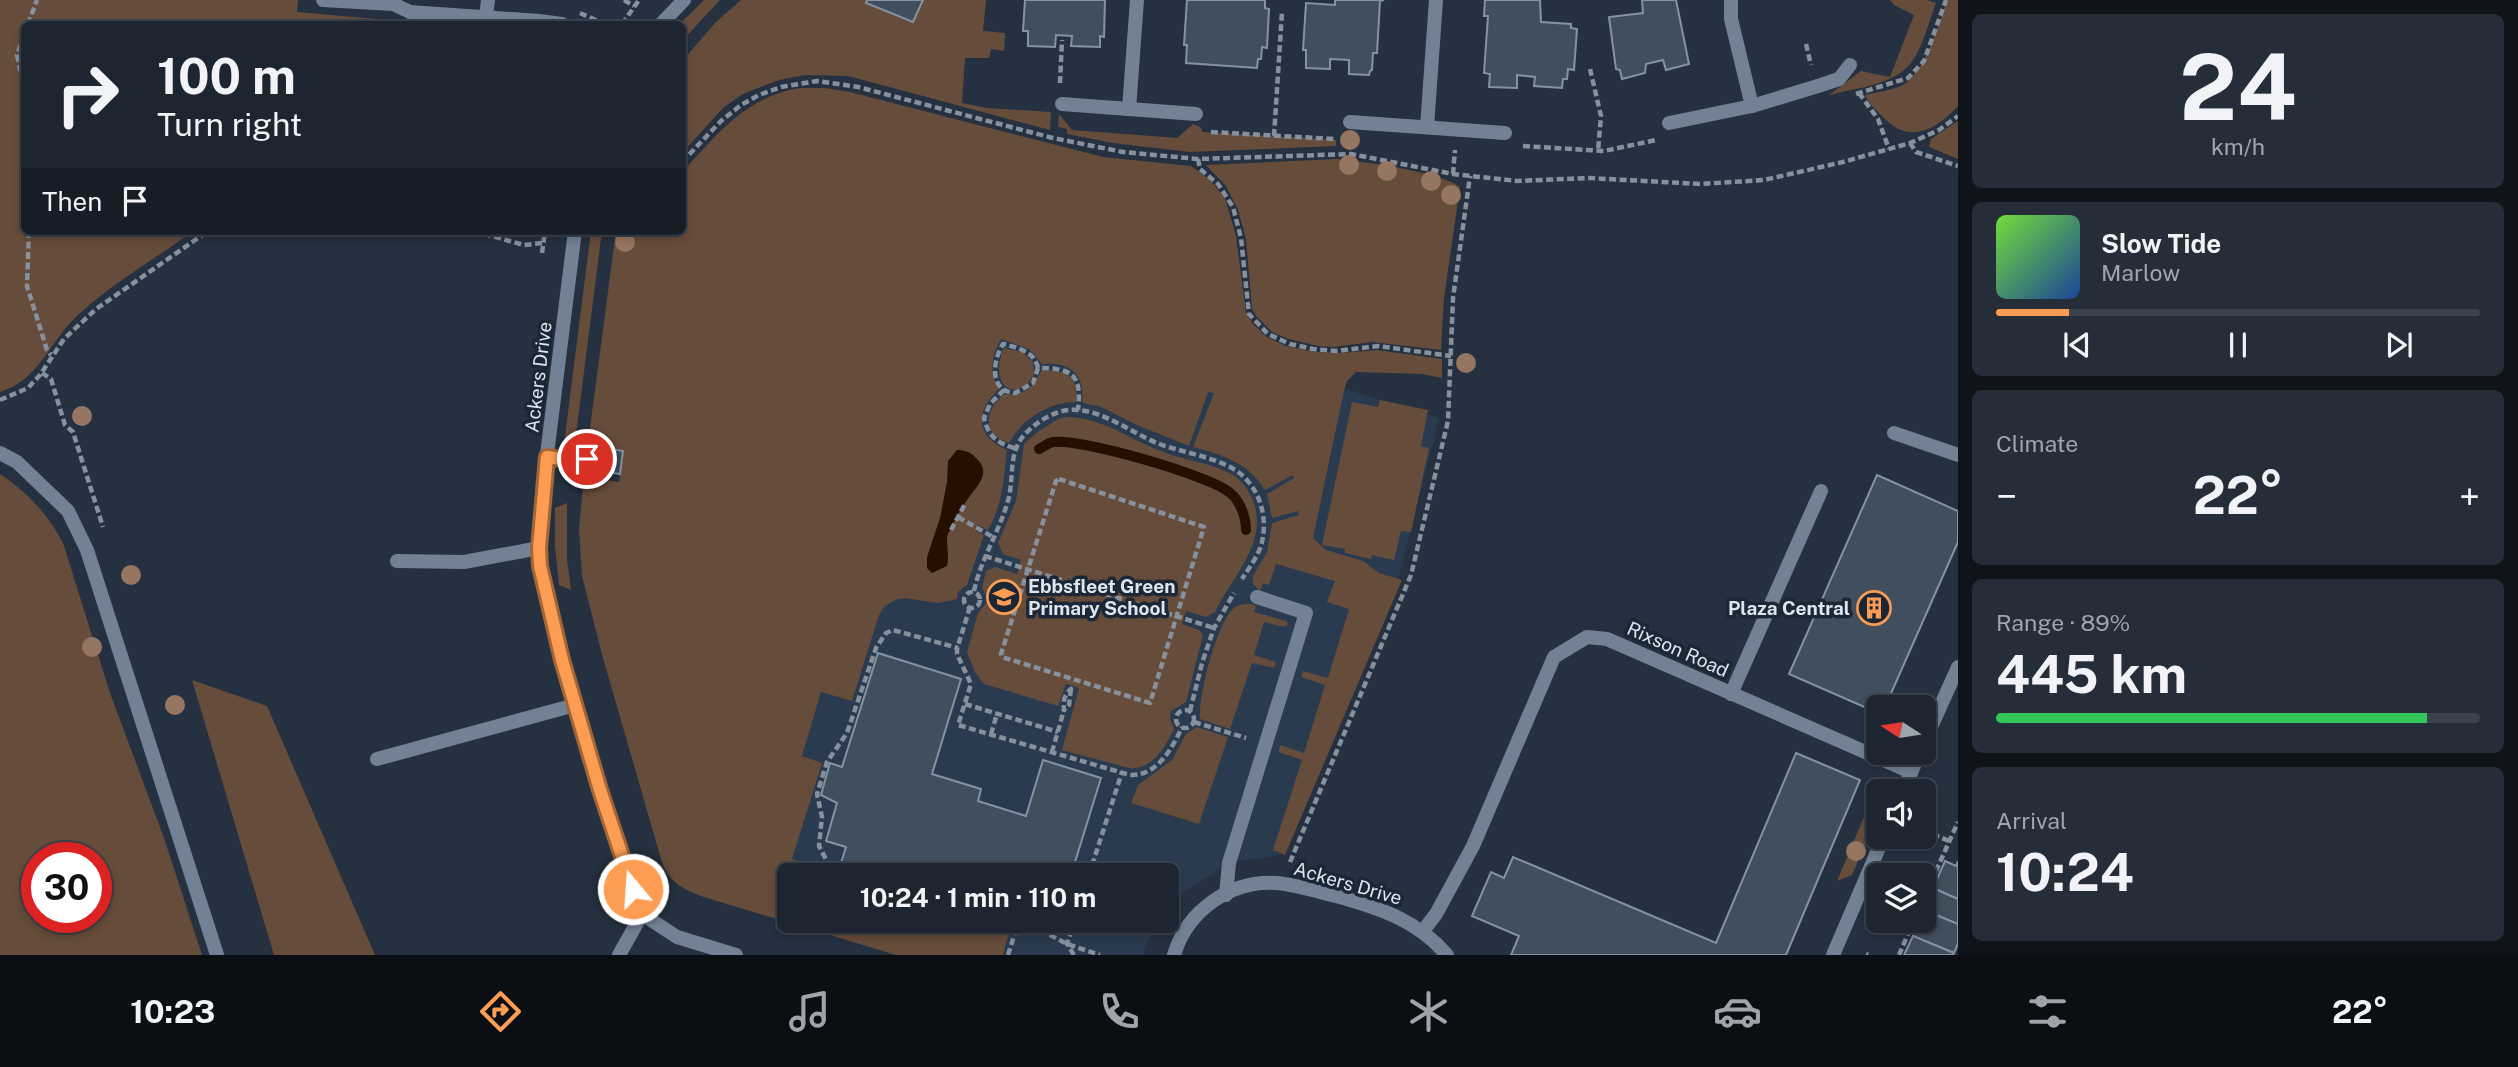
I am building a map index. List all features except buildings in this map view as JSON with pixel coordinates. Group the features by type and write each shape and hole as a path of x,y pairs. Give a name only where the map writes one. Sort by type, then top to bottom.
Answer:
{"street":[{"path":"323,0 393,5 410,12 529,21"},
{"path":"486,17 488,0"},
{"path":"665,21 684,0"},
{"path":"1129,109 1136,0"},
{"path":"1427,127 1436,0"},
{"path":"1731,0 1731,19 1752,106"},
{"path":"1669,123 1752,106 1818,86 1839,79 1850,65"},
{"path":"1062,104 1196,114"},
{"path":"1350,122 1427,127 1508,139"},
{"name":"Ackers Drive","path":"575,235 547,457 539,548 540,566 575,705 600,790 642,914"},
{"path":"1894,433 1958,455"},
{"path":"0,453 17,462 68,512 87,550 217,955"},
{"path":"547,457 575,461 600,460"},
{"path":"1731,694 1821,491"},
{"path":"397,561 464,562 539,548"},
{"path":"1226,895 1229,863 1306,613 1257,597"},
{"name":"Rixson Road","path":"1423,931 1436,914 1473,846 1554,657 1587,638 1607,639 1911,772"},
{"path":"1936,716 1958,667"},
{"path":"377,759 575,705"},
{"path":"1908,779 1914,765"},
{"path":"1833,955 1878,849"},
{"name":"Ackers Drive","path":"1174,955 1184,931 1194,917 1213,901 1260,884 1286,884 1382,910 1406,920 1423,931 1447,955"},
{"path":"619,955 642,914 677,937 736,955"}],"path":[{"path":"29,21 37,0"},
{"path":"624,0 634,6"},
{"path":"624,21 639,0"},
{"path":"1847,97 1908,78 1924,61 1946,0"},
{"path":"1274,136 1282,12"},
{"path":"1061,88 1062,40"},
{"path":"21,44 17,55 21,73"},
{"path":"1805,44 1818,86"},
{"path":"1590,69 1601,116 1598,151"},
{"path":"686,158 721,121 741,105 781,87 817,81 832,81 858,87 1054,138 1123,152 1198,159 1339,153 1513,181 1578,178 1718,184 1776,178 1910,144 1939,130 1958,116"},
{"path":"1859,93 1878,119 1889,149"},
{"path":"1054,126 1054,138"},
{"path":"1204,131 1340,139 1339,153"},
{"path":"1508,139 1598,151 1665,138"},
{"path":"1910,144 1916,152 1958,166"},
{"path":"1198,159 1200,168 1218,184 1233,207 1241,238 1249,314 1268,334 1290,344 1320,350 1378,346 1451,356"},
{"path":"1286,884 1290,863 1410,575 1448,421 1454,290 1470,176"},
{"path":"29,235 27,286 47,350 52,355"},
{"path":"0,400 25,390 42,373 52,355 76,326 202,235"},
{"path":"488,235 524,245 543,243"},
{"path":"542,253 544,235"},
{"path":"1003,344 1026,351 1035,359 1038,368 1036,378 1027,388 1017,393 1004,390 994,372 996,357 1003,344"},
{"path":"1038,368 1059,368 1073,375 1079,389 1079,410"},
{"path":"42,373 51,379 65,424"},
{"path":"1004,390 990,404 984,418 987,430 994,439 1015,448"},
{"path":"974,591 984,556 1005,512 1010,494 1015,448 1028,431 1051,414 1079,410 1097,415 1158,443 1226,465 1239,472 1254,488 1261,504 1264,521 1262,544 1214,628 1190,711"},
{"path":"1061,479 1205,527 1150,703 1002,657 1028,570 1056,481 1061,479"},
{"path":"951,530 965,504"},
{"path":"958,517 993,537"},
{"path":"984,556 1214,628"},
{"path":"974,591 981,596 981,602 978,607 970,607 964,602 964,596 974,591"},
{"path":"970,607 957,653 971,684 958,725 1139,775 1156,766 1168,754 1182,727"},
{"path":"828,863 819,848 822,817 817,794 827,762 848,733 874,652 886,632 893,630 958,648"},
{"path":"1052,752 1066,694 1071,690 1074,680"},
{"path":"965,704 1058,732"},
{"path":"1182,727 1176,721 1177,715 1181,711 1190,711"},
{"path":"1182,727 1191,726 1194,722 1190,711"},
{"path":"991,734 997,714"},
{"path":"1194,722 1266,744"},
{"path":"1093,863 1122,772"},
{"path":"1936,872 1958,822"},
{"path":"1936,835 1950,841"},
{"path":"1008,955 1016,933"},
{"path":"1046,933 1087,953 1099,955"},
{"path":"1067,944 1071,933"},
{"path":"1899,955 1908,933"},
{"path":"1067,944 1074,955"}],"shaded area":[{"path":"0,0 298,0 297,12 399,21 21,21 21,235 188,235 92,302 69,325 35,369 14,386 0,392"},
{"path":"704,0 720,0 686,37 686,21 683,21"},
{"path":"741,0 867,0 866,3 913,22 923,0 986,0 983,31 1005,33 1004,51 991,49 989,58 965,58 962,103 987,108 1051,112 1050,130 848,76 805,75 779,80 743,94 724,107 686,149 686,57 716,22"},
{"path":"1890,0 1927,0 1936,3 1913,60 1897,75 1887,80 1829,95 1861,71 1890,77 1914,15 1894,5"},
{"path":"1947,0 1958,0 1958,106 1931,128 1911,132 1902,130 1882,116 1865,95 1899,87 1916,72 1935,36"},
{"path":"800,88 825,88 850,92 1103,157 1191,166 1210,180 1225,198 1236,236 1246,313 1267,337 1286,346 1316,352 1377,350 1442,359 1442,378 1422,374 1356,372 1347,381 1313,538 1326,550 1363,561 1379,573 1402,580 1285,855 1273,850 1302,760 1279,752 1280,745 1304,753 1325,685 1301,677 1303,671 1328,678 1349,609 1327,602 1335,581 1276,564 1269,585 1263,583 1260,591 1253,584 1253,576 1267,552 1272,523 1299,515 1298,511 1272,518 1267,494 1294,478 1293,475 1265,490 1251,473 1234,461 1193,447 1214,393 1208,392 1189,446 1099,406 1082,403 1081,384 1074,372 1061,365 1042,364 1029,349 1001,339 993,364 999,389 986,406 982,423 989,438 1007,450 997,510 988,530 978,525 976,531 984,535 967,585 958,592 957,599 938,603 905,598 895,600 884,607 879,615 852,701 821,692 802,756 822,763 792,859 805,863 777,863 777,919 704,897 683,888 668,874 661,859 582,576 579,529 584,477 619,482 623,451 588,443 615,235 686,235 686,168 721,130 764,99"},
{"path":"1059,114 1072,130 1177,138 1193,124 1203,132 1336,140 1336,146 1190,152 1113,143 1067,134 1067,129 1058,127"},
{"path":"1958,121 1958,159 1929,147 1931,139"},
{"path":"1337,159 1419,172 1460,187 1444,298 1441,350 1372,342 1334,347 1318,346 1272,332 1252,309 1246,239 1238,210 1226,186 1206,165"},
{"path":"590,235 601,235 574,450 564,444"},
{"name":"Ebbsfleet Green Primary School","path":"678,282 1309,378 1439,418 1396,589 1280,855 1229,863 1179,896 1179,863 787,863"},
{"path":"1004,348 1022,352 1033,362 1034,374 1020,389 1006,387 1002,381 999,372"},
{"path":"1042,370 1069,376 1075,386 1076,402 1056,405 1037,414 1021,426 1009,443 1000,439 993,434 988,421 993,407 1004,394 1028,389"},
{"path":"1380,400 1428,410 1421,446 1429,448 1411,532 1401,531 1394,560 1372,555 1371,559 1345,553 1345,549 1322,545 1352,402 1378,407"},
{"path":"1065,417 1102,424 1161,451 1231,474 1246,487 1256,510 1257,526 1248,556 1215,612 1206,617 1186,611 1182,624 1199,630 1203,635 1186,702 1171,711 1170,719 1174,729 1162,750 1151,762 1137,768 1062,750 1079,688 1066,684 1058,706 984,684 975,672 967,652 978,613 987,602 982,588 986,571 995,567 1017,574 1021,560 1003,554 998,543 1016,501 1024,444 1036,433"},
{"path":"957,450 974,456 981,464 983,474 948,534 947,566 932,573 927,568 927,557 940,518 948,461"},
{"path":"0,474 36,504 63,543 110,693 164,838 202,955 0,955"},
{"path":"567,503 567,559 571,590 559,585 555,547 555,508"},
{"path":"1252,604 1256,606 1254,612 1286,621 1288,624 1284,627 1264,622 1254,655 1276,662 1274,668 1252,663 1230,729 1200,719 1202,695 1209,662 1226,618 1236,607"},
{"path":"192,680 267,706 375,955 274,955"},
{"path":"1197,727 1228,737 1199,824 1131,803 1138,785 1172,760 1186,734"},
{"path":"1866,812 1866,843 1852,875 1837,881"},
{"path":"823,933 1009,933 1003,955 896,955"},
{"path":"907,933 1153,933 1143,955 977,955"}],"waterway":[{"path":"1039,449 1053,442 1067,442 1143,459 1196,476 1233,495 1242,509 1246,530"}],"place":[{"name":"Ebbsfleet Green Primary School","path":"1004,597"},
{"name":"Plaza Central","path":"1874,608"}],"route":[{"path":"587,459 575,461 547,457 539,548 540,566 562,660 600,790 633,889"}]}
